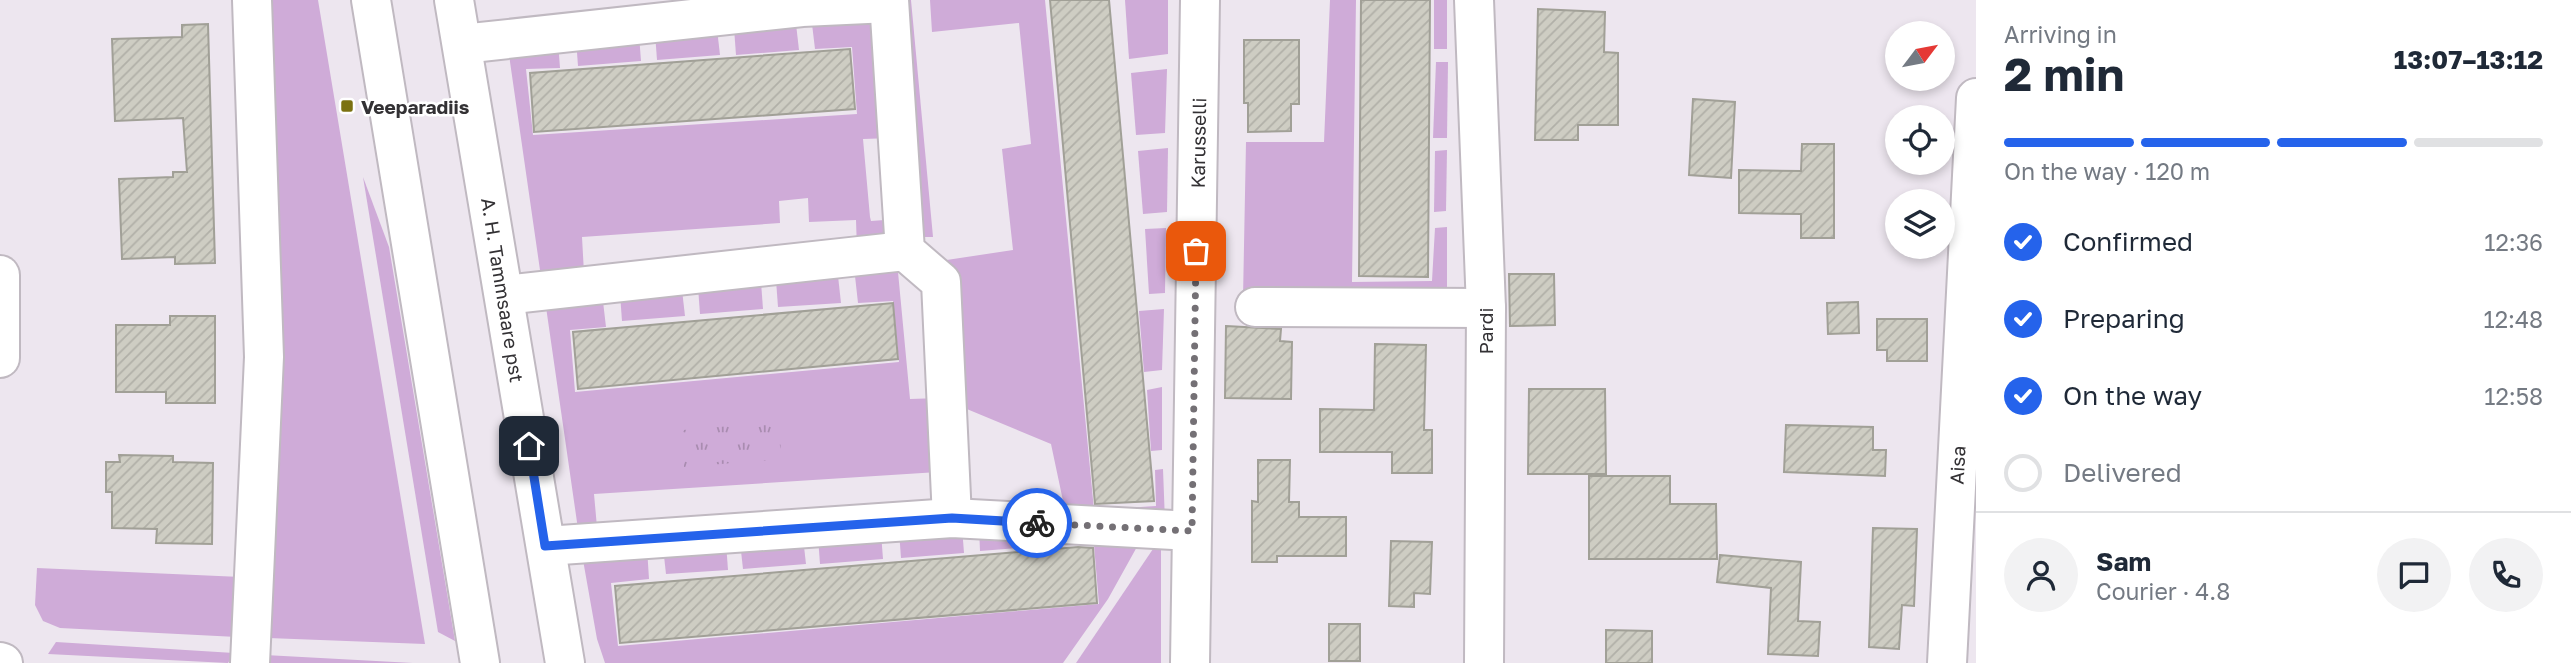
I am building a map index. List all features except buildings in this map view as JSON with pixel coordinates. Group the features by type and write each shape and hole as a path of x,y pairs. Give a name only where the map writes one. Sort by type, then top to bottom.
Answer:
{"street":[{"path":"250,663 264,357 252,0"},
{"path":"371,0 480,663"},
{"name":"A. H. Tammsaare pst","path":"454,0 565,663"},
{"name":"Karusselli","path":"1190,663 1200,0"},
{"name":"Pardi","path":"1474,0 1486,308 1484,663"},
{"path":"462,44 802,7 889,1 905,251 941,282 952,518"},
{"name":"Aisa","path":"1947,663 1976,98"},
{"path":"504,295 905,251"},
{"path":"0,275 0,358"},
{"path":"1255,307 1486,308"},
{"path":"545,546 952,518 1192,531"}],"green space":[{"path":"267,0 318,0 425,644 268,638 281,362 276,135"},
{"path":"898,0 911,0 933,237 920,237"},
{"path":"930,0 1045,0 1094,510 1156,506 1155,470 1163,469 1165,521 1066,515 1051,444 962,407 940,261 1013,250 1002,149 1031,144 1019,23 932,32"},
{"path":"1125,0 1168,0 1168,54 1129,59"},
{"path":"1330,0 1356,0 1352,282 1432,281 1435,228 1447,227 1447,297 1243,298 1246,142 1324,142"},
{"path":"1434,0 1447,0 1447,49 1434,49"},
{"path":"877,22 892,138 863,139 870,217 871,221 898,219 901,237 857,250 856,220 809,222 808,198 779,201 780,223 582,237 584,273 541,277 508,48 558,41 560,68 526,69 533,135 857,114 852,47 815,49 812,24"},
{"path":"796,24 799,50 736,55 734,28"},
{"path":"717,29 720,55 657,60 655,33"},
{"path":"639,35 641,61 578,66 576,39"},
{"path":"1436,62 1448,62 1447,138 1433,138"},
{"path":"1167,69 1165,133 1136,135 1131,73"},
{"path":"1168,148 1167,212 1143,214 1138,151"},
{"path":"1447,150 1446,211 1434,212 1435,151"},
{"path":"363,177 389,247 455,641 438,632"},
{"path":"1166,228 1165,293 1149,294 1145,229"},
{"path":"898,272 910,399 940,398 938,472 594,494 597,527 578,529 546,307 602,293 606,327 570,330 575,392 899,362 893,301 858,303 855,276"},
{"path":"838,276 841,303 778,307 776,280"},
{"path":"761,282 763,309 700,314 698,287"},
{"path":"682,290 685,316 622,321 620,294"},
{"path":"1164,309 1162,370 1144,372 1139,311"},
{"path":"1162,387 1162,450 1151,451 1147,390"},
{"path":"778,422 782,459 684,467 683,430"},
{"path":"962,527 964,553 901,558 899,531"},
{"path":"979,527 1041,535 1041,546 980,551"},
{"path":"881,533 883,559 820,564 818,537"},
{"path":"1058,536 1138,545 1108,599 1063,663 605,663 597,639 583,560 647,548 649,579 611,583 618,646 1099,604 1094,545 1059,545"},
{"path":"803,538 806,564 743,569 740,542"},
{"path":"726,543 728,570 666,574 663,547"},
{"path":"1155,546 1161,546 1161,663 1076,663"},
{"path":"37,568 241,577 237,637 60,628 43,621 35,605"},
{"path":"56,642 234,653 228,663 48,654"},
{"path":"265,655 413,663 271,663"}],"way so far":[{"path":"1037,523 1192,531 1196,251"}],"place":[{"name":"Veeparadiis","path":"347,106"}],"route":[{"path":"529,446 545,546 952,518 1037,523"}]}
